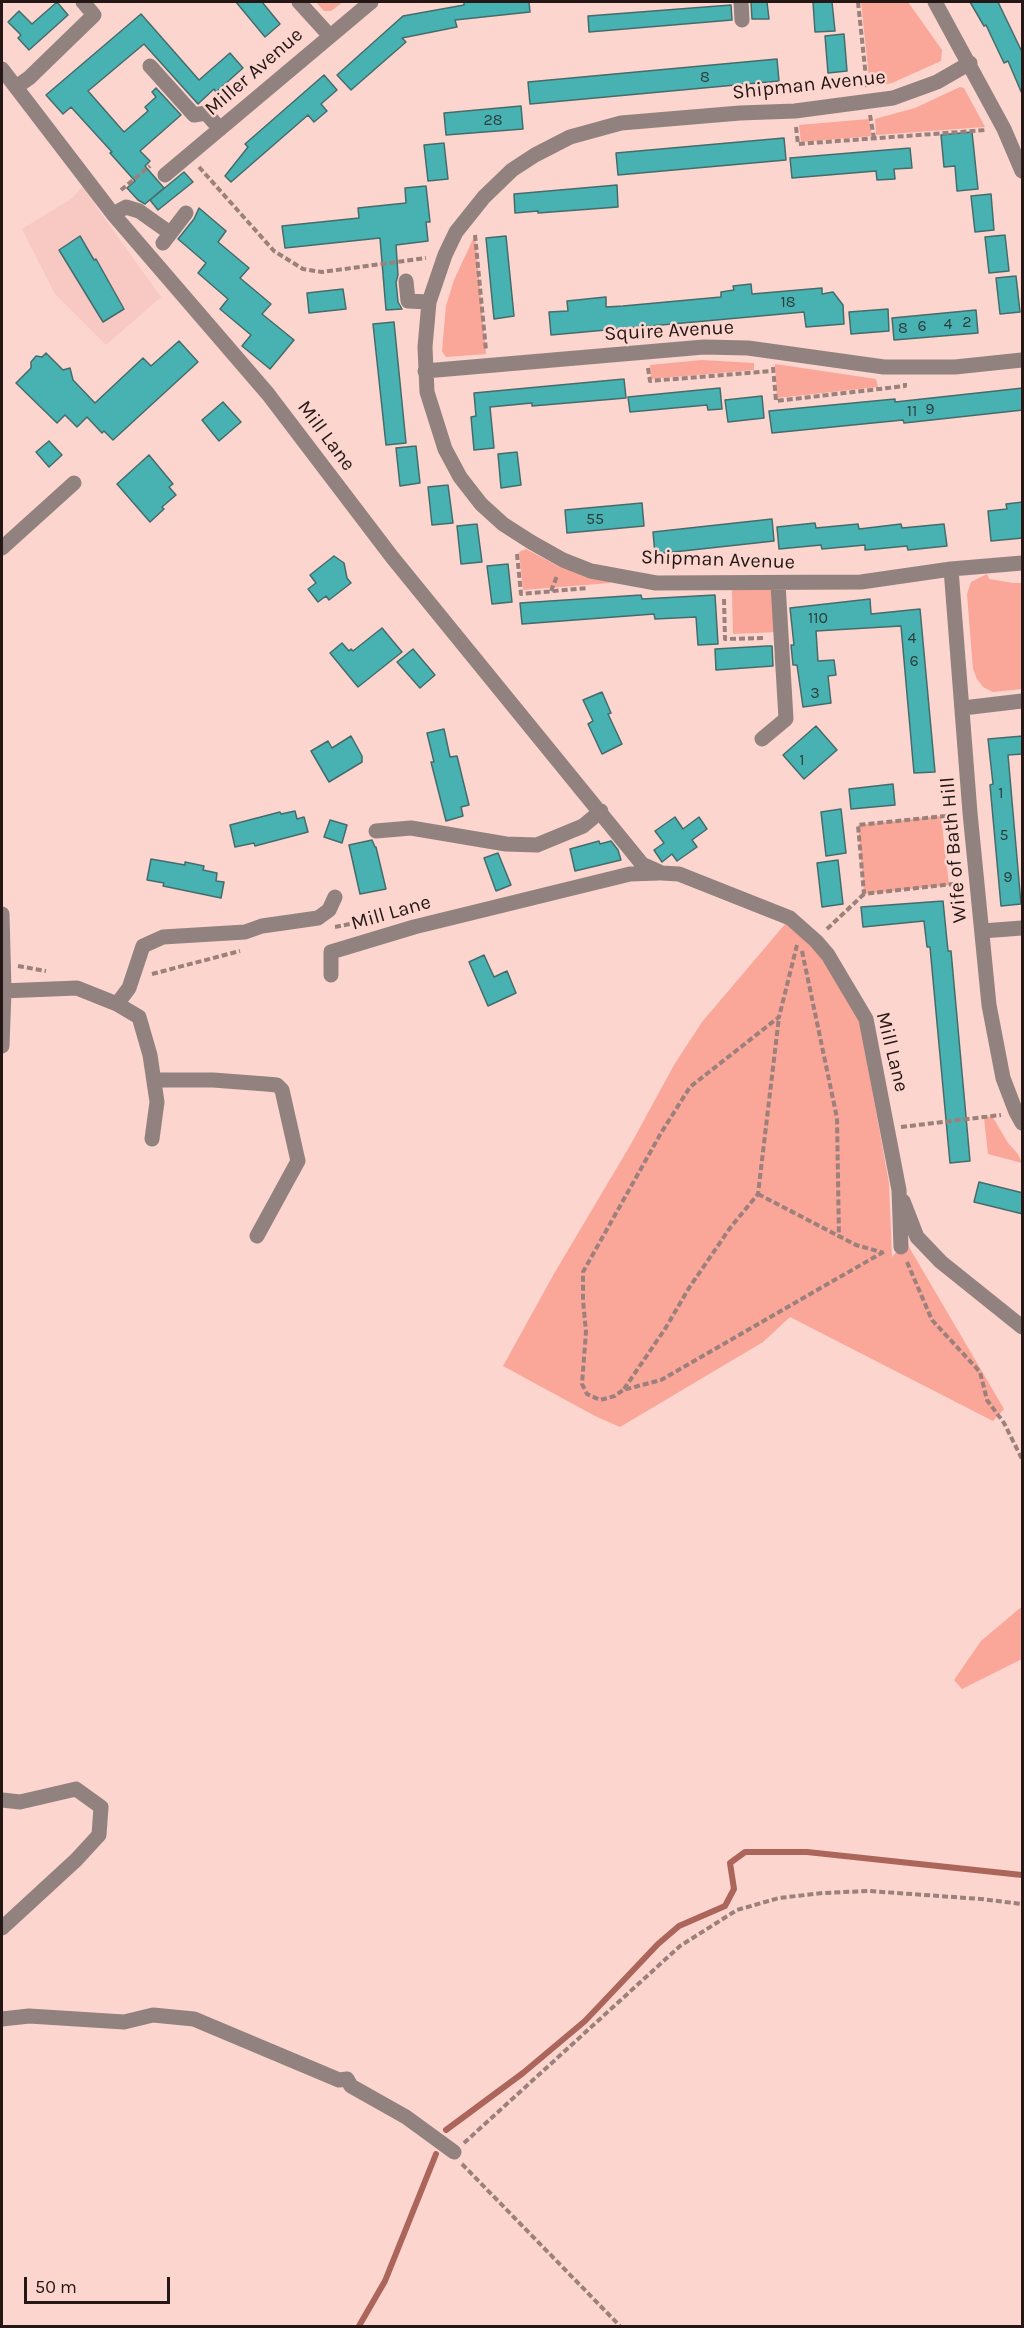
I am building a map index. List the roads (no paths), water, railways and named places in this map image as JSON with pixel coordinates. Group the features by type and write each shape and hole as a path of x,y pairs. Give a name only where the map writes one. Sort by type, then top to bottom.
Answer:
{"street":[{"path":"16,87 29,78 94,15 83,2"},
{"path":"299,2 329,35"},
{"name":"Miller Avenue","path":"165,175 370,2"},
{"path":"741,2 742,20"},
{"path":"935,2 1005,129 1023,171"},
{"name":"Shipman Avenue","path":"970,63 937,82 893,98 869,103 795,111 621,123 570,137 535,155 512,170 473,210 456,232 445,255 429,302 425,347 427,392 445,449 460,477 481,504 502,524 515,532 563,560 591,571 656,583 778,584 861,582 951,569 1023,563"},
{"path":"150,66 194,115 206,113 220,129"},
{"name":"Mill Lane","path":"2,69 113,214 268,394 392,557 642,864 662,873"},
{"path":"113,214 126,207 139,211 167,238 186,213"},
{"path":"406,280 408,301 429,302"},
{"name":"Squire Avenue","path":"425,371 704,347 748,348 884,367 955,367 1023,360"},
{"path":"2,548 74,483"},
{"name":"Wife of Bath Hill","path":"951,569 970,813 989,1005 1001,1069 1019,1118"},
{"path":"762,739 786,719 778,584"},
{"path":"963,708 1023,701"},
{"path":"376,831 411,828 506,844 537,845 583,826 601,812"},
{"name":"Mill Lane","path":"331,975 331,952 414,927 630,874 679,874 790,918 816,941 840,972 866,1019 889,1128 899,1190 901,1247"},
{"path":"117,1004 129,988 143,946 163,937 245,933 262,926 318,918 329,910 335,897"},
{"path":"2,914 2,1046"},
{"path":"982,932 1023,928"},
{"path":"3,991 77,988 117,1004 139,1017 150,1055 157,1102 152,1138"},
{"path":"154,1080 213,1080 266,1084 278,1085 282,1090 298,1161 257,1236"},
{"path":"899,1190 916,1237 941,1262 1023,1327"},
{"path":"2,1800 20,1802 76,1789 101,1807 99,1834 76,1860 2,1928"},
{"path":"2,2019 29,2016 124,2022 153,2015 194,2019 339,2080 347,2079 351,2086 406,2117 454,2152"}],"waterway":[{"path":"446,2130 523,2073 585,2021 658,1944 679,1926 725,1906 734,1889 730,1863 745,1852 807,1852 1022,1875"},
{"path":"359,2326 385,2281 436,2154"}]}
